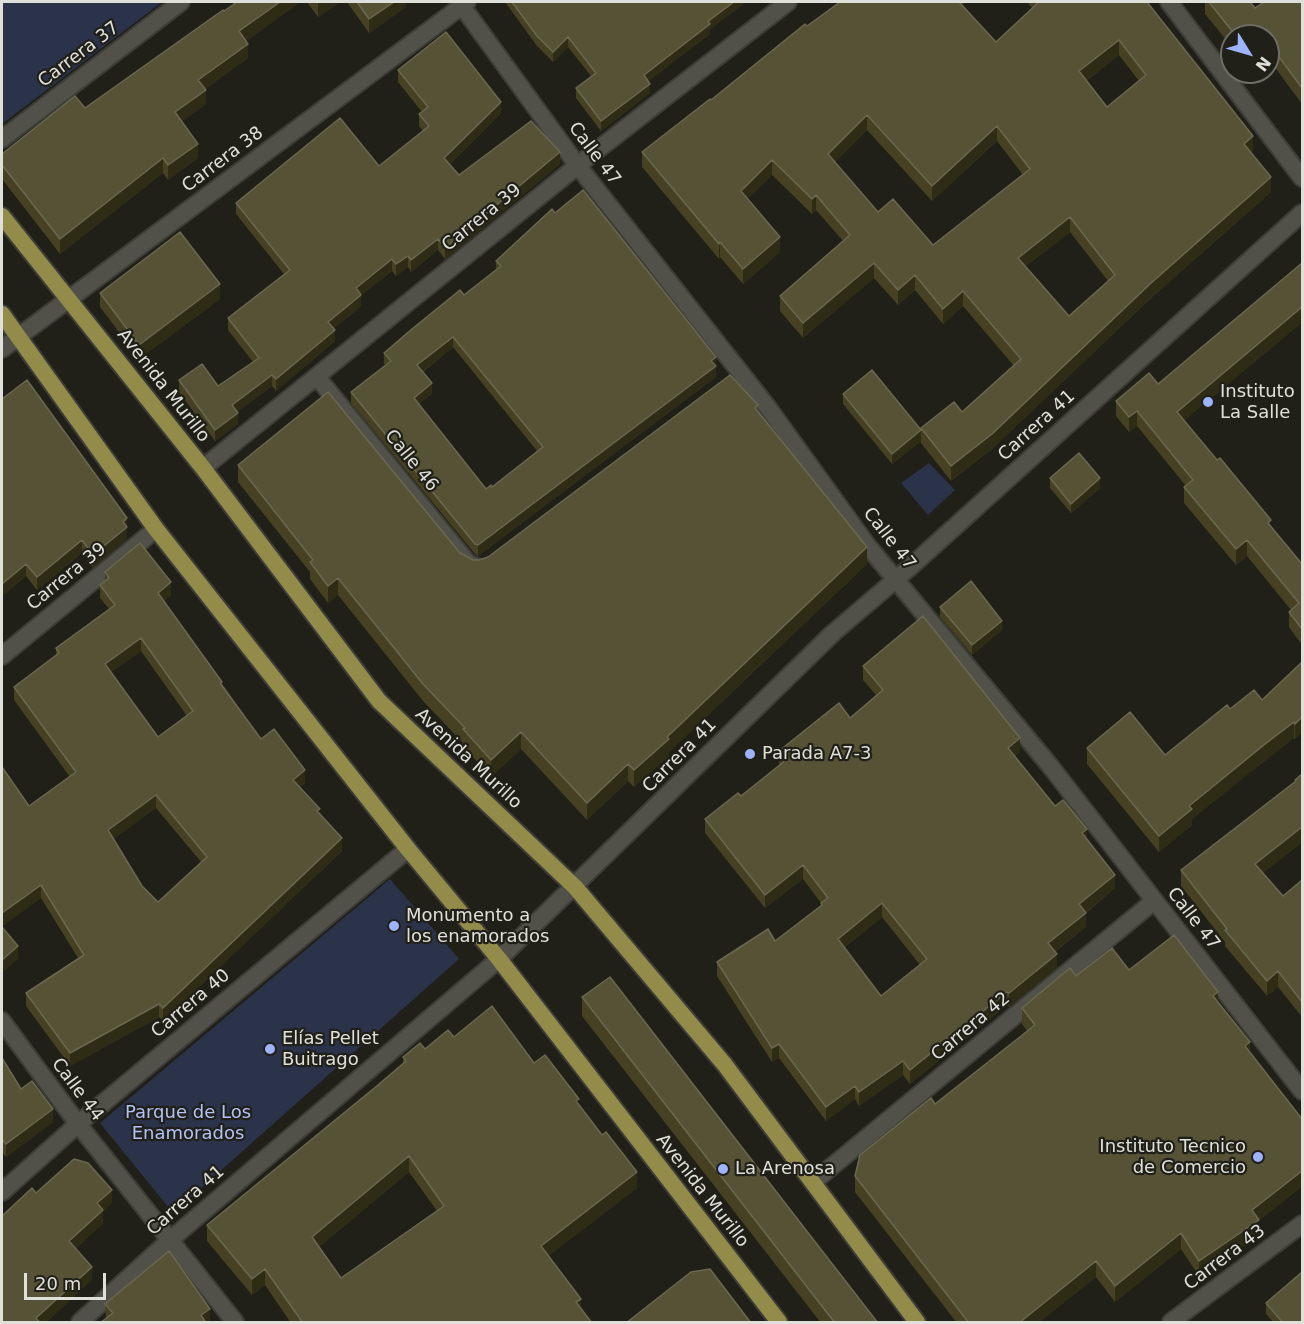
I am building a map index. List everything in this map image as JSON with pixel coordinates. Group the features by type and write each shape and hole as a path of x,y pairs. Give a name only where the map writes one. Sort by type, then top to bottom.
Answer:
{"main road":[{"name":"Avenida Murillo","path":"2,216 202,468 379,702 575,886 724,1065 917,1323"},
{"name":"Avenida Murillo","path":"2,314 156,529 408,849 499,959 778,1323"}],"street":[{"name":"Carrera 37","path":"2,139 181,2"},
{"name":"Carrera 39","path":"202,468 578,166 788,2"},
{"path":"1170,2 1302,178"},
{"name":"Calle 47","path":"463,3 578,166 736,376 769,409 867,545 1051,767 1302,1091"},
{"name":"Carrera 38","path":"2,349 463,3"},
{"name":"Carrera 41","path":"80,1323 170,1240 499,959 832,633 896,580 1302,213"},
{"name":"Calle 46","path":"317,377 468,563 477,567 492,558"},
{"name":"Carrera 39","path":"2,656 156,529"},
{"name":"Carrera 40","path":"2,1192 78,1124 408,849"},
{"name":"Carrera 42","path":"813,1182 1154,901"},
{"name":"Calle 44","path":"2,1022 78,1124 235,1323"},
{"name":"Carrera 43","path":"1171,1323 1302,1224"}],"green space":[{"path":"2,2 162,2 2,124"},
{"path":"929,463 955,490 928,515 901,483"},
{"name":"Parque de Los Enamorados","path":"390,879 459,959 173,1213 100,1123"}],"building":[{"path":"237,2 280,2 239,31 248,44 198,80 206,90 175,112 198,144 168,165 163,158 60,239 2,165 2,154 75,96 85,108"},
{"path":"357,2 394,2 369,19"},
{"path":"512,2 734,2 708,21 710,24 644,75 650,84 601,121 576,88 596,73 568,37 553,52 537,36"},
{"path":"840,2 959,2 996,42 1039,2 1147,2 1253,136 1244,144 1271,177 1150,284 992,434 951,466 921,428 954,402 962,412 1021,359 963,291 943,309 915,275 898,290 874,263 803,323 780,296 850,235 816,195 812,199 772,160 741,191 780,237 743,269 720,242 719,244 642,152 805,24 807,26","holes":["1119,40 1146,75 1107,107 1079,71","867,115 932,186 997,126 1030,169 933,245 893,199 878,212 828,154","1070,217 1115,275 1069,316 1018,258"]},
{"path":"1209,2 1250,2 1255,8 1264,2 1302,2 1302,88 1280,58 1280,24 1226,24"},
{"path":"446,32 501,102 444,158 459,175 531,121 560,152 445,248 438,239 411,260 408,256 396,264 392,259 356,288 361,295 328,322 335,330 276,379 272,375 232,405 238,413 215,430 179,380 202,364 218,386 259,358 228,318 290,270 236,203 340,118 379,166 429,126 419,114 428,107 398,70"},
{"path":"583,190 716,357 711,361 716,366 478,545 351,392 391,361 384,353 460,290 464,295 501,266 496,261 552,209 555,213","holes":["453,337 543,447 492,487 491,485 486,489 414,398 432,383 417,365"]},
{"path":"180,232 220,284 139,345 100,293"},
{"path":"1302,263 1302,307 1177,412 1217,460 1220,458 1271,520 1268,523 1302,564 1302,629 1289,612 1299,603 1247,540 1236,549 1184,487 1193,480 1137,411 1129,417 1116,401 1149,373 1158,384"},
{"path":"872,370 921,430 892,454 843,394"},
{"path":"730,375 758,405 755,408 867,547 667,737 669,739 634,770 628,764 587,803 521,732 491,760 463,729 465,728 423,684 338,578 328,586 310,562 313,560 238,465 328,392 460,553 473,560 479,560 488,557"},
{"path":"27,380 127,518 123,522 127,527 93,555 82,540 37,577 26,564 2,584 2,399"},
{"path":"1079,453 1100,478 1071,504 1050,478"},
{"path":"140,543 171,582 158,593 261,739 274,729 305,770 293,780 320,809 317,811 342,838 163,1008 159,1004 70,1053 26,993 84,955 41,885 2,913 2,767 29,806 76,772 14,687 59,653 56,648 115,605 100,585 109,578 105,572","holes":["141,638 193,711 158,737 105,664","156,795 207,857 158,902 142,886 108,830"]},
{"path":"971,581 1002,621 972,645 940,607"},
{"path":"923,616 1020,738 1008,748 1055,806 1063,800 1087,829 1082,833 1115,875 1079,904 1086,913 1048,943 1057,954 1009,993 1007,992 910,1070 903,1061 859,1092 855,1086 826,1107 779,1044 772,1048 717,962 768,929 775,941 828,898 803,865 765,895 705,819 738,793 741,796 786,760 779,751 839,703 850,718 883,690 863,666","holes":["882,903 927,959 881,996 838,939"]},
{"path":"1302,662 1302,717 1189,806 1192,809 1159,836 1087,748 1130,712 1165,755 1227,705 1230,709 1254,690 1262,700"},
{"path":"1302,774 1302,827 1255,864 1283,896 1302,880 1302,1002 1278,971 1267,981 1225,930 1227,929 1181,870"},
{"path":"2,927 18,946 2,960"},
{"path":"1174,935 1218,992 1213,996 1250,1042 1245,1046 1302,1119 1302,1171 1252,1210 1259,1220 1199,1261 1181,1233 1115,1286 1096,1261 1019,1323 969,1323 855,1176 860,1155 931,1098 935,1104 1035,1025 1022,1008 1070,968 1076,976 1112,948 1129,970"},
{"name":"La Arenosa","path":"610,977 878,1323 835,1323 582,997"},
{"path":"492,1006 534,1063 545,1055 579,1099 576,1101 602,1135 606,1132 637,1172 541,1246 581,1299 576,1302 592,1323 303,1323 265,1269 252,1279 207,1225 378,1085 406,1061 403,1057 420,1043 425,1049 448,1030 454,1037","holes":["409,1156 444,1206 341,1278 312,1237"]},
{"path":"2,1058 21,1089 32,1081 53,1109 6,1144 2,1139"},
{"path":"74,1159 88,1163 112,1190 97,1203 103,1210 69,1241 92,1267 36,1318 40,1323 2,1323 2,1216 32,1188 36,1193"},
{"path":"169,1251 210,1309 201,1315 206,1323 100,1323 113,1313 105,1304"},
{"path":"710,1269 751,1323 626,1323 691,1272"},
{"path":"1302,1272 1302,1323 1283,1323 1266,1303"}],"place":[{"name":"Instituto La Salle","path":"1208,402"},
{"name":"Parada A7-3","path":"750,754"},
{"name":"Monumento a los enamorados","path":"394,926"},
{"name":"Elías Pellet Buitrago","path":"270,1049"},
{"name":"Instituto Tecnico de Comercio","path":"1258,1157"},
{"name":"La Arenosa","path":"723,1169"}]}
